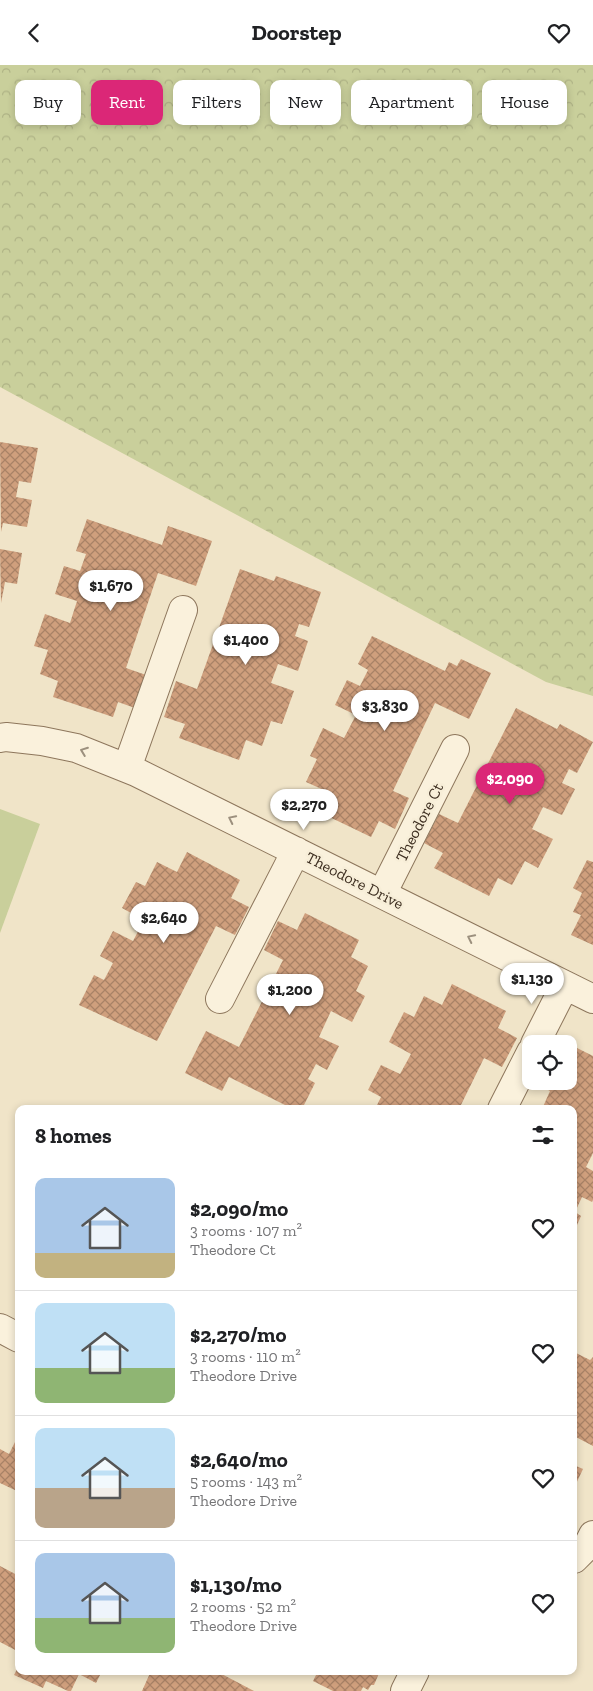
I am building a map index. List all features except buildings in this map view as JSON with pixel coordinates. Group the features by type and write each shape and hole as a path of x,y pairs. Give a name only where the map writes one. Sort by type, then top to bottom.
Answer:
{"street":[{"path":"127,768 183,610"},
{"name":"Theodore Drive","path":"0,738 42,741 76,748 127,768 593,999"},
{"name":"Theodore Ct","path":"382,894 455,749"},
{"path":"220,999 296,851"},
{"path":"540,1035 566,985"},
{"path":"504,1105 522,1070"},
{"path":"0,1328 15,1336"},
{"path":"577,1556 588,1545 593,1535"},
{"path":"405,1691 413,1675"}],"green space":[{"path":"0,65 593,65 593,696 546,682 0,387"},
{"path":"0,809 40,824 0,933"}]}
